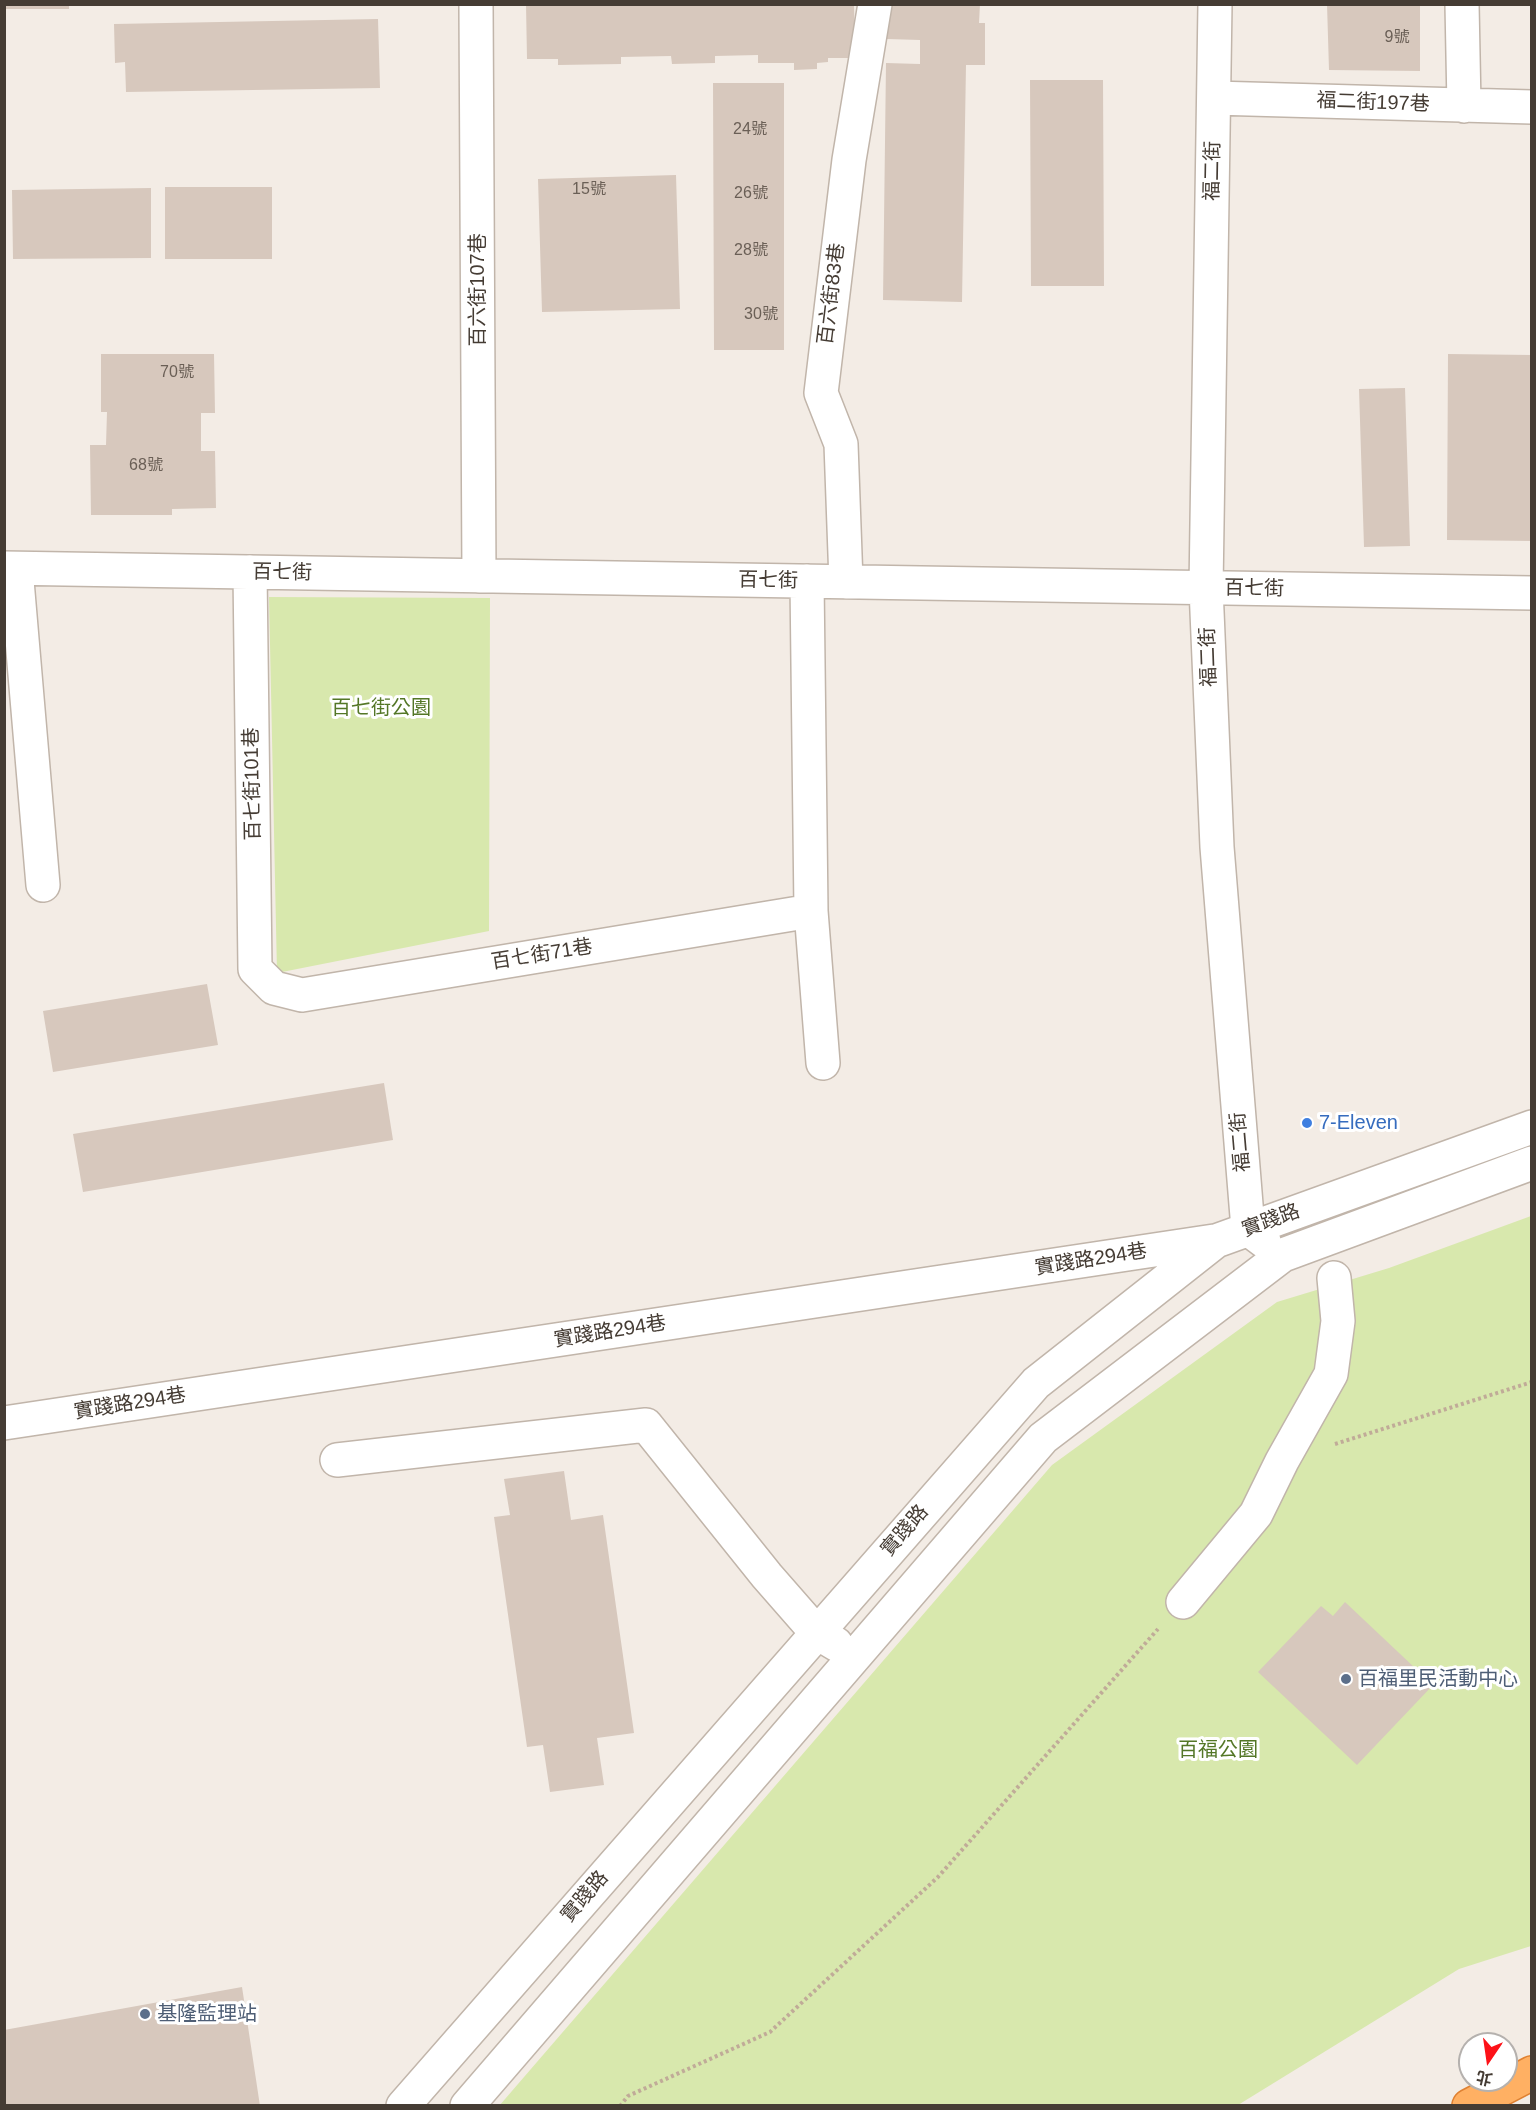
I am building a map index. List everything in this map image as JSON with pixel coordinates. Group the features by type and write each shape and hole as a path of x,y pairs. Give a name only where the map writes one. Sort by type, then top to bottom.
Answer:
{"highway":[{"path":"1469,2106 1532,2073"}],"street":[{"name":"百六街107巷","path":"476,4 480,576"},
{"name":"百六街83巷","path":"846,582 841,444 821,393 849,160 874,4"},
{"name":"福二街","path":"1215,4 1206,588 1217,847 1248,1229"},
{"path":"1462,4 1464,106"},
{"name":"福二街197巷","path":"1214,98 1532,107"},
{"name":"百七街","path":"10,568 1532,593"},
{"path":"10,568 43,885"},
{"name":"百七街101巷","path":"250,572 255,969 274,988"},
{"path":"807,582 811,911 823,1064"},
{"name":"百七街71巷","path":"274,988 302,995 811,911"},
{"name":"實踐路","path":"403,2106 1036,1383 1216,1241 1532,1126"},
{"name":"實踐路","path":"467,2106 1042,1438 1282,1256 1532,1162"},
{"path":"1248,1229 1282,1256"},
{"name":"實踐路294巷","path":"4,1423 1216,1241"},
{"path":"1183,1602 1256,1514 1282,1461 1331,1374 1338,1321 1334,1278"},
{"path":"337,1460 646,1425 767,1576 816,1632 855,1656"}],"path":[{"path":"1282,1461 1532,1382"},
{"path":"620,2106 628,2096 770,2032 938,1877 1183,1602"}],"green space":[{"name":"百七街公園","path":"269,597 490,598 489,931 277,973"},
{"name":"百福公園","path":"1531,1216 1531,1946 1459,1969 1238,2105 499,2106 1052,1465 1277,1302 1389,1268"}],"building":[{"path":"4,4 69,4 69,9 4,9"},
{"path":"526,4 854,4 855,58 828,58 828,62 817,63 817,69 794,70 794,63 758,63 758,55 715,56 715,63 672,64 671,56 621,57 621,64 558,65 558,59 527,59"},
{"path":"888,4 980,4 979,23 985,23 985,65 966,65 962,302 883,300 886,63 920,64 920,40 887,39"},
{"path":"1327,4 1420,4 1420,71 1329,70"},
{"path":"378,19 380,88 126,92 125,62 115,63 114,24"},
{"path":"1030,80 1103,80 1104,286 1031,286"},
{"path":"713,83 784,83 784,350 714,350"},
{"path":"676,175 680,309 542,312 538,179"},
{"path":"165,187 272,187 272,259 165,259"},
{"path":"151,188 151,258 13,259 12,190"},
{"path":"101,354 214,354 215,413 201,413 201,451 215,451 216,508 172,509 172,515 91,515 90,445 106,445 107,412 101,412"},
{"path":"1448,354 1532,355 1532,541 1447,540"},
{"path":"1405,388 1410,546 1364,547 1359,389"},
{"path":"207,984 218,1045 53,1072 43,1011"},
{"path":"384,1083 393,1140 83,1192 73,1134"},
{"path":"564,1471 571,1520 603,1515 634,1733 597,1738 604,1785 550,1792 543,1745 527,1747 494,1517 510,1515 504,1479"},
{"name":"百福里民活動中心","path":"1345,1602 1433,1685 1357,1765 1258,1672 1321,1606 1333,1616"},
{"path":"242,1987 260,2106 4,2106 4,2030"}],"place":[{"name":"7-Eleven","path":"1307,1123"},
{"name":"百福里民活動中心","path":"1346,1679"},
{"name":"基隆監理站","path":"145,2014"}]}
